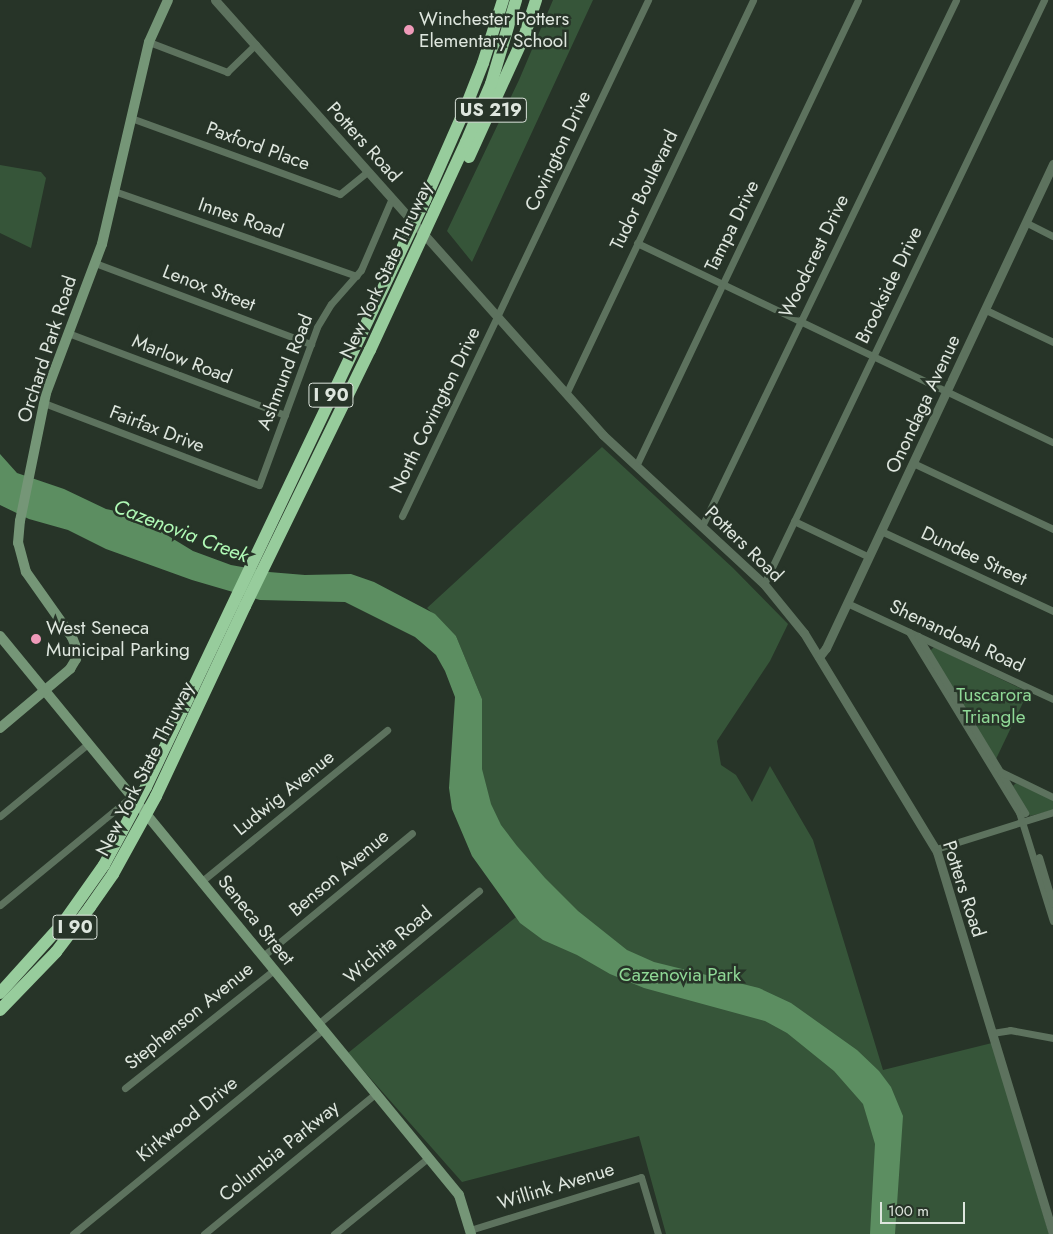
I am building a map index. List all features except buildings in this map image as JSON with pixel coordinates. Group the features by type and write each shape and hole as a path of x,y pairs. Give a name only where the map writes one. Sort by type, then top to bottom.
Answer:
{"highway":[{"name":"New York State Thruway","path":"0,1010 56,952 113,874 156,796 239,604 260,543 425,200 465,109 498,17 501,0"},
{"name":"New York State Thruway","path":"436,214 491,84 516,0"},
{"name":"US 219","path":"370,350 384,331 436,214 503,84 525,34 536,0"},
{"name":"New York State Thruway","path":"0,993 63,923 104,865 126,826 239,604 277,541 370,350"}],"main road":[{"name":"Orchard Park Road","path":"0,728 70,669 76,659 76,647 72,637 26,572 19,553 20,521 29,468 44,404 68,333 102,244 149,42 168,0"},
{"name":"Seneca Street","path":"0,637 46,690 459,1195 470,1232"}],"street":[{"name":"Potters Road","path":"215,0 603,435 764,584 793,617 936,849 1053,1233"},
{"name":"Covington Drive","path":"498,317 648,0"},
{"name":"Tudor Boulevard","path":"566,394 753,0"},
{"name":"Tampa Drive","path":"636,466 858,0"},
{"name":"Woodcrest Drive","path":"702,526 956,0"},
{"name":"Brookside Drive","path":"764,584 1044,0"},
{"path":"149,42 227,72 256,44"},
{"name":"Paxford Place","path":"131,118 340,194 368,171"},
{"name":"Onondaga Avenue","path":"819,657 826,648 1027,223 1053,164"},
{"name":"Innes Road","path":"114,190 357,276"},
{"name":"Ashmund Road","path":"259,485 323,316 357,276 392,198"},
{"path":"1027,223 1053,236"},
{"path":"637,243 1053,442"},
{"name":"Lenox Street","path":"94,263 311,344"},
{"path":"986,310 1053,342"},
{"name":"North Covington Drive","path":"402,516 498,317"},
{"name":"Marlow Road","path":"68,333 285,415"},
{"name":"Fairfax Drive","path":"44,404 259,485"},
{"path":"913,463 1053,529"},
{"path":"794,520 869,557"},
{"name":"Dundee Street","path":"881,531 1053,611"},
{"name":"Shenandoah Road","path":"847,603 1053,699"},
{"path":"909,632 1025,821 1053,921"},
{"path":"918,636 1001,772 1025,821 1053,904"},
{"name":"Ludwig Avenue","path":"202,882 387,730"},
{"path":"0,816 89,743"},
{"path":"993,768 1053,797"},
{"path":"0,905 132,796"},
{"path":"936,849 1053,812"},
{"name":"Benson Avenue","path":"263,956 412,833"},
{"name":"Wichita Road","path":"320,1027 478,891"},
{"name":"Stephenson Avenue","path":"125,1088 274,970"},
{"name":"Kirkwood Drive","path":"73,1234 320,1027"},
{"path":"992,1033 1010,1030 1053,1038"},
{"name":"Columbia Parkway","path":"204,1234 375,1094"},
{"path":"334,1234 428,1158"},
{"name":"Willink Avenue","path":"470,1232 641,1177 658,1234"}],"green space":[{"path":"553,0 593,0 472,262 447,231 519,80"},
{"path":"0,165 41,172 46,178 31,248 0,233"},
{"name":"Cazenovia Park","path":"602,447 733,568 788,624 770,661 717,741 721,765 736,775 752,802 770,766 813,840 883,1070 992,1043 1049,1234 666,1234 639,1136 462,1182 348,1053 526,909 478,781 482,699 456,636 427,608"},
{"name":"Tuscarora Triangle","path":"934,647 1028,692 996,759 930,651"},
{"name":"Tuscarora Triangle","path":"1016,783 1053,800 1053,810 1030,816 1013,786"}],"shaded area":[{"path":"0,454 17,473 64,489 106,509 134,515 193,551 231,565 269,572 305,575 351,574 374,582 435,614 456,636 482,699 482,769 491,804 501,825 545,878 578,911 627,950 654,962 759,988 791,1003 857,1050 879,1071 891,1087 903,1116 895,1234 870,1234 875,1144 863,1104 834,1071 787,1033 765,1021 644,988 610,974 577,955 543,940 520,923 472,856 452,809 449,788 455,697 445,671 436,655 415,637 345,602 260,600 192,580 106,549 68,530 29,519 0,505"}],"place":[{"name":"Winchester Potters Elementary School","path":"409,30"},
{"name":"West Seneca Municipal Parking","path":"36,639"}],"water label":[{"name":"Cazenovia Creek","path":"181,531"}]}
